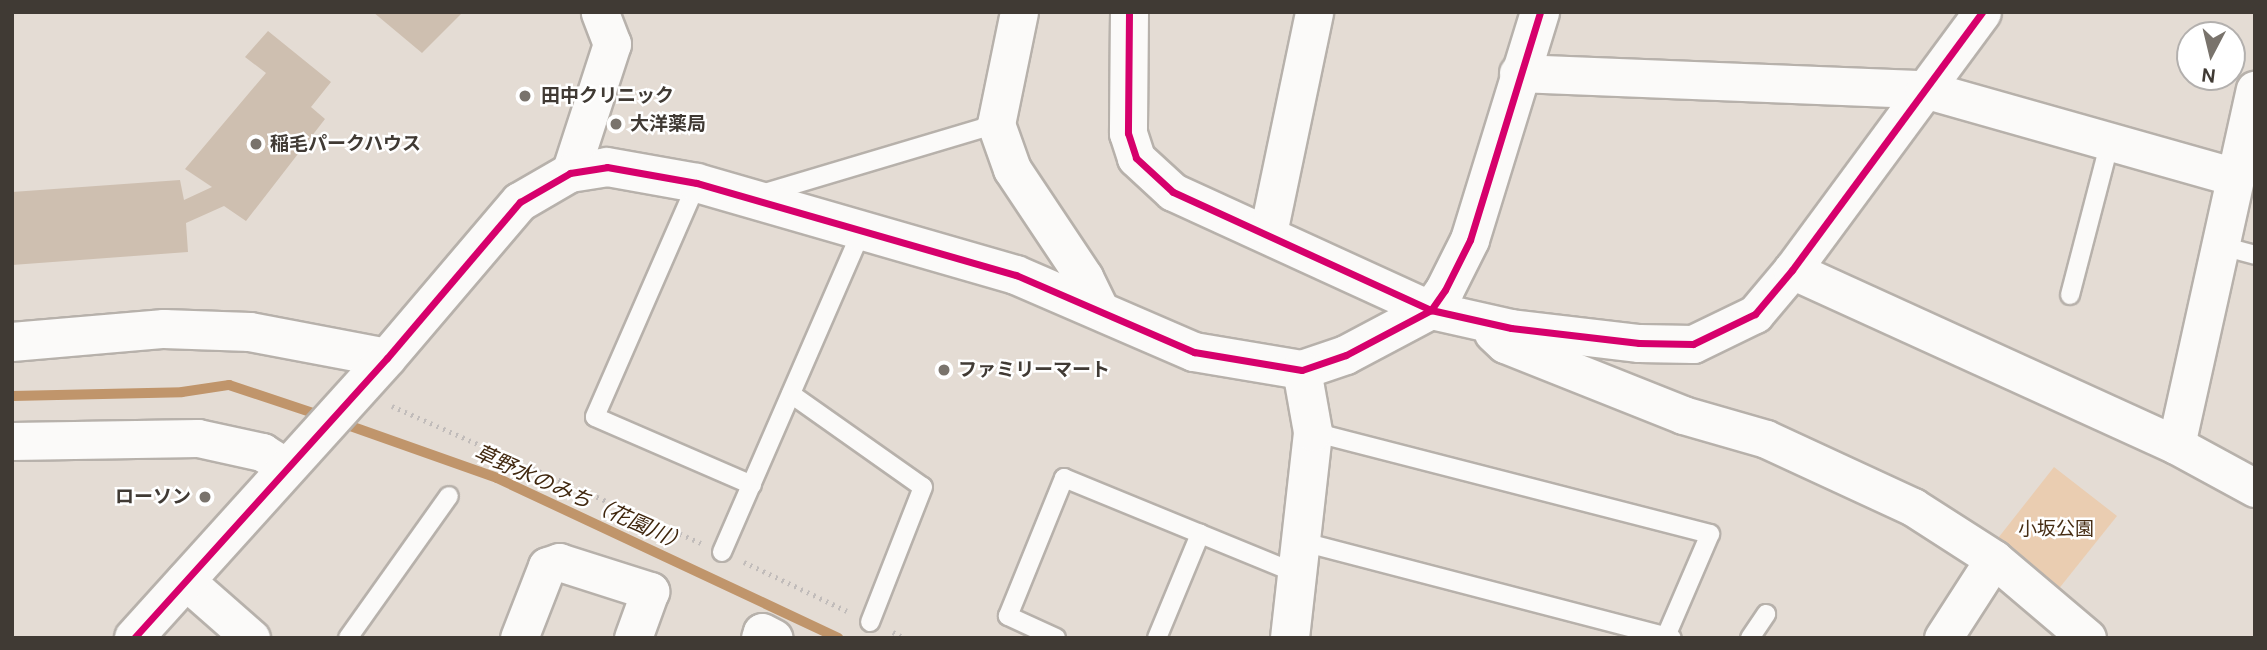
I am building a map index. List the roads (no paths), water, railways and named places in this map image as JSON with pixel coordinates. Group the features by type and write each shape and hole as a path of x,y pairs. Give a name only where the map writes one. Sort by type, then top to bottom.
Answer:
{"street":[{"path":"570,173 612,44 600,12"},
{"path":"1019,12 996,124 1012,169 1084,276 1100,310"},
{"path":"1129,12 1126,116 1136,158 1173,192 1268,233 1431,310 1480,321 1639,343 1693,344 1755,314 1793,270 1982,12"},
{"path":"1268,233 1314,12"},
{"path":"134,638 387,358 520,202 570,173 607,167 697,183 1016,275 1194,352 1301,370 1335,360 1431,310 1469,240 1518,74 1540,12"},
{"path":"1518,74 1924,89 2232,176"},
{"path":"2176,445 2232,176 2255,90"},
{"path":"1793,270 2176,445 2255,488"},
{"path":"1480,321 1505,344 1684,415 1779,444 1913,507 1994,559 2087,638"},
{"path":"12,342 164,329 238,331 387,358"},
{"path":"1290,638 1313,432 1301,370"},
{"path":"12,441 198,438 295,457"},
{"path":"1943,638 1994,559"},
{"path":"519,638 547,566 559,562 650,591 633,638"},
{"path":"185,580 251,638"},
{"path":"760,638 762,632 774,638"}],"lane":[{"path":"749,198 831,170 996,124"},
{"path":"2070,295 2110,141"},
{"path":"697,183 595,416 752,485"},
{"path":"722,552 862,230"},
{"path":"2218,244 2255,255"},
{"path":"791,394 923,487 870,622"},
{"path":"1056,638 1008,616 1064,478 1200,534 1300,558 1670,636 1710,534 1313,432"},
{"path":"348,638 449,496"},
{"path":"1157,638 1200,534"},
{"path":"1750,638 1766,614"}],"waterway":[{"name":"草野水のみち（花園川）","path":"12,396 182,392 229,385 325,417"},
{"name":"草野水のみち（花園川）","path":"339,422 497,478 838,638"}],"place":[{"name":"田中クリニック","path":"525,96"},
{"name":"大洋薬局","path":"616,124"},
{"name":"稲毛パークハウス","path":"256,144"},
{"name":"ファミリーマート","path":"944,370"},
{"name":"ローソン","path":"205,497"}],"park label":[{"name":"小坂公園","path":"2056,529"}]}
